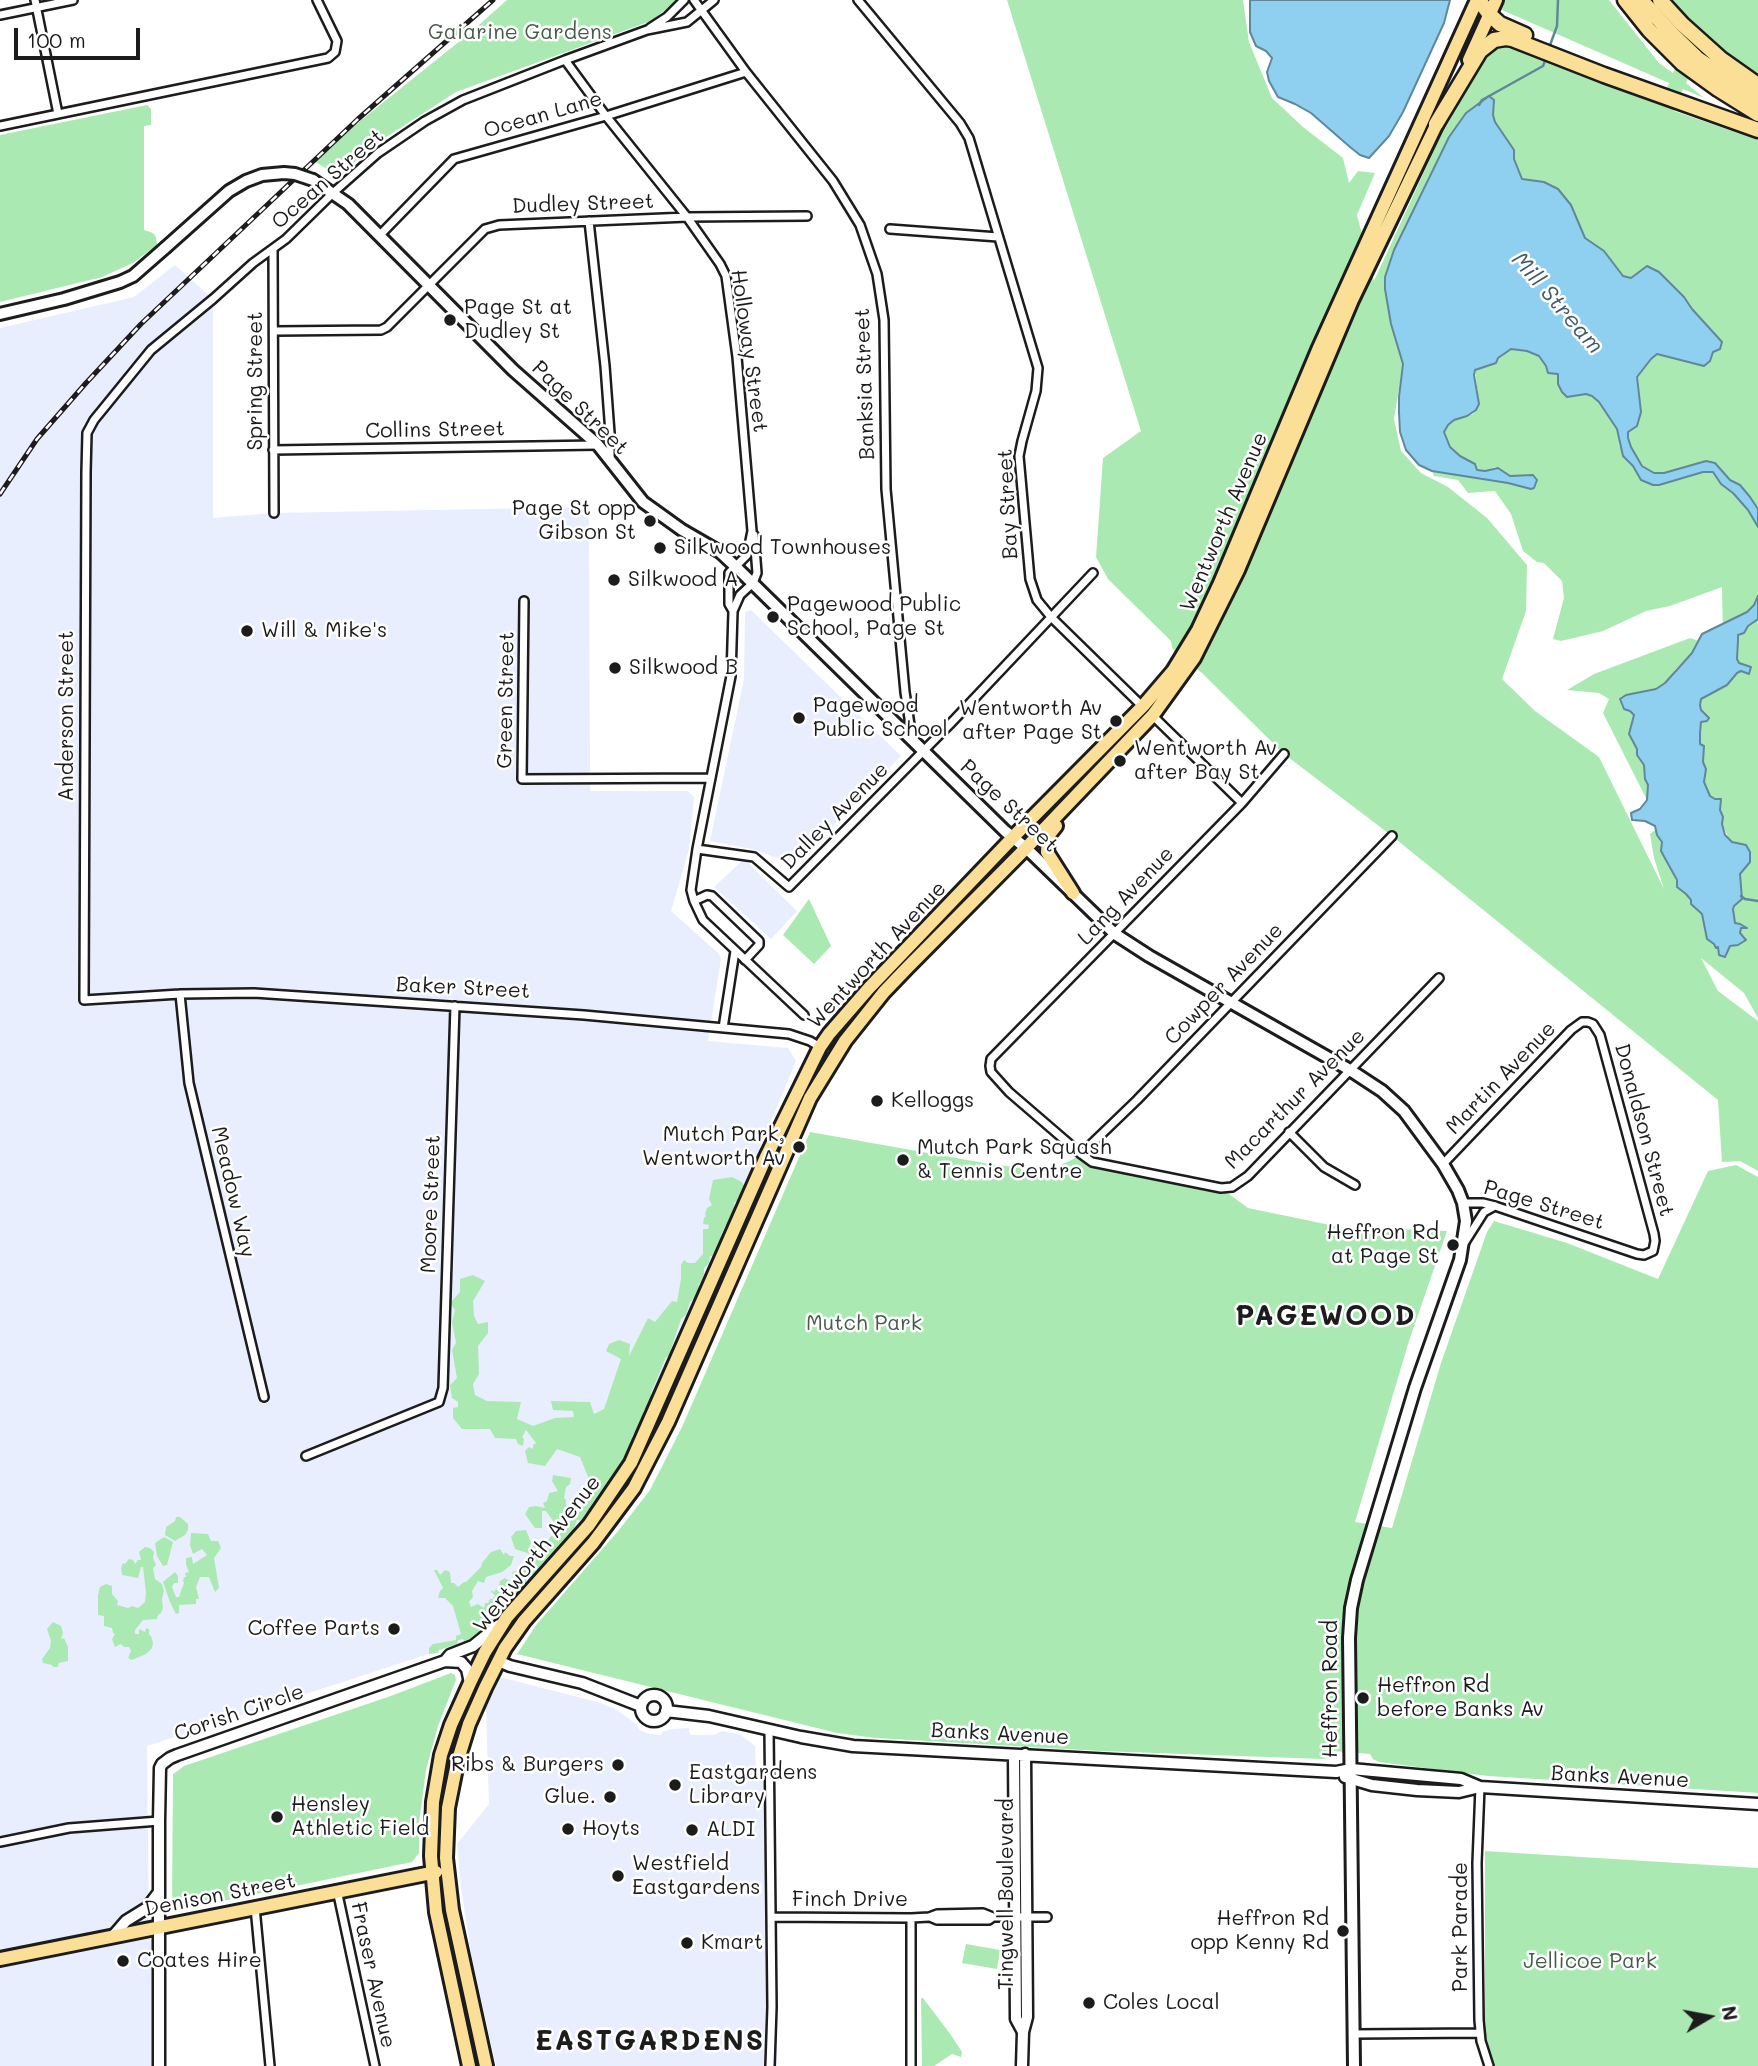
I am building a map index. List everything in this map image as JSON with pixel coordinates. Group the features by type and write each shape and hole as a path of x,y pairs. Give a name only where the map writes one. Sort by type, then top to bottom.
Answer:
{"highway":[{"path":"1478,0 1490,15 1508,28 1542,46 1661,96 1758,130"},
{"path":"1625,0 1649,30 1758,100"},
{"path":"1641,0 1718,89 1758,114"},
{"path":"1660,0 1691,55"},
{"path":"1436,124 1480,51 1489,44 1500,38 1542,46"},
{"path":"1691,55 1711,50 1758,85"}],"main road":[{"name":"Wentworth Avenue","path":"469,2066 438,1922 431,1872 433,1802 441,1755 451,1725 485,1652 507,1617 589,1525 631,1463 766,1157 829,1034 869,988 1013,838 1148,711 1198,630 1318,350 1478,0"},
{"name":"Wentworth Avenue","path":"486,2066 452,1910 447,1871 448,1808 457,1763 476,1707 498,1661 524,1621 593,1543 634,1488 668,1422 810,1098 834,1057 884,992 1078,794 1194,658 1238,570 1352,300 1496,0"},
{"name":"Page Street","path":"0,314 64,299 133,276 229,191 262,175 295,174 334,192 513,370 598,445 643,502 681,530 720,552 735,565 923,751 1115,934 1350,1070 1394,1101 1443,1164 1463,1203"},
{"path":"1073,893 1049,857 1046,845 1051,831 1066,816 1078,794"},
{"name":"Baker Street","path":"820,1047 834,1057"},
{"name":"Heffron Road","path":"1354,2066 1349,1638 1353,1594 1415,1388 1464,1244 1466,1221 1463,1203"},
{"path":"485,1652 498,1661"},
{"name":"Denison Street","path":"0,1959 337,1890 447,1871"}],"street":[{"path":"0,15 35,4 73,0"},
{"path":"0,126 328,58 335,52 337,41 317,0"},
{"name":"Ocean Street","path":"646,30 667,17 684,0"},
{"name":"Banksia Street","path":"694,0 746,72 832,181 860,225 877,274 884,320 886,489 905,692 912,739"},
{"name":"Ocean Street","path":"87,433 94,420 150,350 307,220 378,153 425,121 463,100 646,30 687,22 713,0"},
{"name":"Bay Street","path":"858,0 960,123 969,138 1038,368 1036,391 1019,456 1030,579 1037,600 1051,617 1242,803"},
{"path":"35,4 58,114"},
{"name":"Holloway Street","path":"565,60 687,217 726,276 737,357 752,531 756,544 757,569 753,583"},
{"name":"Ocean Lane","path":"379,236 454,159 606,116 746,72"},
{"name":"Dudley Street","path":"275,331 381,330 485,229 499,225 687,217 807,216"},
{"path":"589,221 605,366 610,459"},
{"path":"890,229 998,237"},
{"name":"Spring Street","path":"273,249 274,513"},
{"name":"Anderson Street","path":"84,1000 87,433"},
{"name":"Collins Street","path":"273,450 598,445"},
{"name":"Holloway Street","path":"694,901 691,890 697,849 731,676 733,611 729,604 729,573 747,555 752,531"},
{"name":"Dalley Avenue","path":"697,849 754,857 789,887 1093,573"},
{"path":"733,611 740,595 753,583"},
{"name":"Green Street","path":"524,601 522,779 710,778"},
{"name":"Lang Avenue","path":"991,1059 1242,803 1284,754"},
{"name":"Cowper Avenue","path":"1081,1154 1137,1100 1392,836"},
{"path":"745,960 759,945 759,941 712,896 707,895 694,901 703,920 735,951 745,960 794,1003 804,1015"},
{"path":"723,1028 735,951"},
{"name":"Macarthur Avenue","path":"991,1059 991,1072 1009,1091 1092,1162 1221,1188 1232,1187 1248,1175 1439,978"},
{"name":"Baker Street","path":"84,1000 180,993 254,993 584,1015 789,1034 820,1047"},
{"name":"Meadow Way","path":"180,993 189,1083 264,1397"},
{"name":"Moore Street","path":"306,1456 439,1402 443,1388 454,1006"},
{"name":"Martin Avenue","path":"1443,1164 1571,1030 1582,1022 1588,1022"},
{"name":"Donaldson Street","path":"1588,1022 1593,1024 1600,1035 1654,1234 1653,1251"},
{"path":"1289,1132 1324,1167 1354,1185"},
{"name":"Page Street","path":"1463,1203 1495,1206 1631,1253 1644,1255 1653,1251"},
{"path":"1464,1244 1484,1212 1495,1206"},
{"name":"Corish Circle","path":"159,2066 160,1768 170,1758 445,1661 450,1655 473,1646 507,1617"},
{"path":"445,1661 461,1662 467,1669 470,1683"},
{"path":"498,1661 582,1683 641,1706"},
{"path":"658,1695 664,1700 666,1711 662,1718 653,1721 644,1716 641,1706 647,1696 658,1695"},
{"name":"Banks Avenue","path":"666,1711 709,1716 853,1746 1461,1779 1480,1787"},
{"path":"769,1730 769,2066"},
{"name":"Tingwell Boulevard","path":"1022,2066 1023,2032 1027,2017 1025,1754"},
{"name":"Tingwell Boulevard","path":"1014,1755 1016,2019 1023,2032"},
{"name":"Banks Avenue","path":"1351,1774 1386,1787 1417,1790 1459,1792 1480,1787 1758,1804"},
{"name":"Park Parade","path":"1480,1787 1477,1863 1479,2020 1489,2066"},
{"path":"0,1842 69,1828 159,1821"},
{"name":"Fraser Avenue","path":"337,1890 375,2066"},
{"path":"113,1936 126,1921 147,1908 159,1892"},
{"path":"255,1907 270,2066"},
{"name":"Finch Drive","path":"771,1917 911,1918 937,1914 983,1913 993,1917 1046,1917"},
{"path":"911,1918 911,2066"},
{"path":"1354,2034 1480,2033"}],"shaded area":[{"path":"175,265 213,299 213,518 274,513 589,507 590,791 688,791 694,797 689,849 671,911 719,954 721,959 708,1041 788,1048 796,1061 625,1454 580,1524 494,1616 471,1640 147,1746 149,1939 160,1940 159,2066 0,2066 0,328 134,297"},
{"name":"Pagewood Public School","path":"751,610 901,756 800,860 788,862 752,849 710,841 744,679 745,612"},
{"path":"744,859 797,911 771,939 714,887"},
{"name":"Westfield Eastgardens","path":"500,1678 601,1703 617,1710 637,1725 639,1730 649,1734 661,1735 662,1732 672,1729 689,1728 690,1735 714,1735 722,1731 741,1735 755,1746 756,1770 775,1770 777,2066 496,2066 471,1953 457,1844 489,1804 486,1708"}],"green space":[{"name":"Gaiarine Gardens","path":"507,0 678,0 651,21 456,92 377,143 338,176 314,161 471,32"},
{"path":"1007,0 1243,0 1249,42 1272,98 1303,127 1343,158 1349,183 1358,171 1375,173 1357,215 1374,281 1446,124 1487,51 1502,42 1661,105 1669,83 1502,10 1505,0 1609,0 1659,63 1673,73 1692,26 1670,0 1758,0 1758,77 1705,38 1686,83 1704,98 1683,89 1674,111 1758,140 1758,1018 1744,993 1701,958 1718,991 1758,1021 1758,1171 1740,1161 1722,1162 1718,1100 1392,836 1284,754 1202,673 1177,653 1172,648 1171,641 1108,579 1096,557 1103,458 1141,431","holes":["1458,125 1681,360 1657,354 1645,365 1637,377 1641,412 1633,429 1628,432 1628,438 1635,456 1648,471 1664,473 1706,461 1703,472 1664,484 1641,480 1627,461 1619,444 1617,429 1599,402 1586,394 1573,397 1558,384 1558,374 1548,373 1539,356 1511,349 1498,358 1496,363 1475,370 1479,404 1473,414 1454,420 1444,432 1450,447 1475,464 1477,470 1485,471 1495,467 1510,476 1533,475 1531,489 1432,471 1434,476 1458,480 1468,493 1495,491 1511,514 1523,551 1537,562 1544,563 1562,581 1564,598 1553,639 1561,641 1603,631 1646,611 1670,606 1722,587 1724,687 1700,699 1701,710 1706,714 1701,722 1700,735 1706,769 1703,782 1710,796 1714,799 1721,798 1722,824 1730,841 1736,843 1741,871 1742,899 1734,906 1733,917 1735,924 1745,926 1740,928 1740,933 1745,937 1743,942 1730,946 1726,957 1719,955 1718,947 1707,939 1702,914 1679,889 1656,829 1650,834 1664,889 1599,757 1535,711 1502,679 1526,611 1527,565 1487,518 1448,487 1421,473 1401,451 1394,419 1403,364 1385,277 1394,250 1430,174"]},
{"path":"147,105 151,109 151,125 144,126 144,230 153,233 157,245 133,263 102,277 0,302 0,135"},
{"path":"1690,638 1699,641 1669,680 1656,689 1635,693 1621,705 1634,715 1631,736 1637,755 1644,765 1648,785 1647,800 1603,713 1609,699 1599,693 1567,690 1594,674"},
{"path":"809,899 831,946 814,964 783,935"},
{"name":"Mutch Park","path":"810,1132 990,1164 1048,1171 1080,1156 1092,1162 1221,1188 1248,1208 1359,1231 1378,1228 1447,1231 1409,1341 1355,1522 1392,1528 1441,1363 1487,1232 1494,1221 1567,1243 1658,1279 1708,1171 1736,1165 1758,1177 1758,1793 1488,1776 1379,1762 1370,1754 1332,1751 1329,1758 1323,1759 1100,1751 876,1738 837,1733 517,1654 537,1624 650,1490 682,1427"},
{"path":"732,1177 742,1182 745,1187 740,1198 734,1203 735,1214 730,1224 725,1226 721,1244 704,1268 704,1274 698,1284 702,1293 698,1299 690,1302 686,1315 681,1319 671,1349 673,1355 666,1357 651,1393 651,1409 644,1409 639,1431 632,1437 632,1450 630,1448 628,1452 631,1455 619,1468 606,1492 585,1514 583,1521 577,1520 573,1531 552,1555 553,1560 547,1560 529,1579 528,1576 526,1578 521,1591 504,1607 500,1622 494,1620 477,1637 458,1640 457,1644 429,1654 429,1648 433,1644 456,1640 456,1636 461,1634 453,1606 445,1598 438,1598 443,1588 434,1570 440,1575 445,1570 450,1572 451,1583 458,1587 481,1567 491,1552 500,1549 504,1555 505,1552 514,1556 511,1565 502,1572 486,1577 484,1583 478,1581 472,1591 473,1597 469,1602 471,1607 478,1604 484,1608 485,1603 495,1595 492,1590 494,1592 496,1589 500,1593 502,1590 500,1581 505,1578 510,1581 512,1572 522,1571 523,1565 531,1560 530,1554 515,1549 511,1537 516,1531 526,1530 531,1543 529,1548 547,1541 558,1528 546,1511 542,1511 542,1528 535,1528 525,1514 529,1507 545,1508 543,1503 547,1501 549,1493 558,1491 552,1481 553,1475 571,1478 564,1498 566,1511 569,1513 593,1489 580,1457 557,1449 545,1466 528,1463 525,1451 529,1447 533,1449 536,1443 526,1430 522,1437 523,1446 518,1444 516,1439 495,1438 490,1429 462,1429 453,1418 453,1408 458,1407 458,1402 452,1398 450,1385 457,1378 452,1350 456,1343 452,1322 455,1310 450,1303 460,1292 460,1279 473,1275 485,1281 473,1301 474,1316 478,1324 488,1322 488,1333 478,1346 479,1374 473,1384 475,1395 487,1401 521,1402 517,1419 533,1426 555,1418 574,1417 573,1411 553,1410 551,1401 590,1402 594,1414 604,1409 621,1359 606,1351 609,1344 619,1340 630,1344 629,1356 648,1318 655,1322 672,1301 677,1302 681,1265 684,1260 695,1263 703,1254 703,1229 708,1229 709,1225 703,1224 707,1208 712,1205 709,1199 713,1180"},
{"path":"176,1517 188,1524 188,1530 175,1541 165,1535 166,1527 175,1521"},
{"path":"191,1533 208,1534 211,1541 218,1541 221,1548 214,1558 219,1588 215,1592 209,1577 200,1577 196,1587 199,1599 196,1599 196,1604 179,1605 179,1613 176,1614 163,1582 175,1572 178,1583 174,1583 172,1587 176,1597 179,1597 185,1573 189,1572 186,1558 192,1557 193,1564 207,1555 202,1549 193,1554 190,1545"},
{"path":"164,1537 173,1542 167,1565 163,1566 157,1556 155,1543"},
{"path":"145,1547 154,1552 155,1579 162,1584 164,1591 163,1608 157,1619 143,1620 135,1630 135,1634 139,1634 139,1629 145,1632 146,1628 149,1629 153,1643 146,1654 132,1660 128,1658 131,1651 129,1647 121,1644 115,1647 112,1628 104,1626 104,1616 98,1615 98,1595 100,1587 106,1584 112,1586 117,1605 138,1608 145,1602 143,1567 138,1578 122,1575 121,1568 129,1559 135,1564 141,1560 139,1552"},
{"path":"53,1622 61,1626 61,1639 64,1638 68,1647 68,1661 59,1663 58,1667 43,1663 42,1659 50,1648 47,1629"},
{"path":"451,1673 456,1680 438,1726 426,1770 419,1824 419,1853 412,1862 179,1910 172,1906 173,1774 184,1766"},
{"name":"Jellicoe Park","path":"1485,1851 1758,1868 1758,2066 1493,2066 1485,2018"},
{"path":"966,1944 1000,1950 997,1969 962,1963"},
{"path":"921,1998 951,2035 962,2052 961,2057 952,2054 934,2066 922,2066"}],"water":[{"path":"1250,0 1450,0 1444,23 1403,112 1389,136 1369,158 1360,155 1311,113 1278,97 1267,72 1272,58 1256,46 1250,32"},
{"path":"1489,96 1494,100 1495,122 1514,150 1514,159 1522,179 1544,182 1558,189 1571,205 1585,238 1604,251 1623,276 1631,278 1647,266 1659,272 1722,342 1720,349 1713,352 1710,361 1704,366 1657,354 1651,359 1637,377 1641,412 1637,426 1628,432 1628,438 1642,466 1654,473 1664,473 1706,461 1715,463 1750,497 1758,509 1758,527 1748,510 1721,484 1713,472 1703,472 1659,485 1641,480 1623,456 1617,429 1599,402 1586,394 1567,397 1558,384 1558,374 1548,373 1539,356 1527,351 1511,349 1498,358 1496,363 1475,370 1479,404 1476,410 1454,420 1444,432 1450,447 1475,464 1477,470 1498,468 1510,476 1533,475 1537,480 1534,488 1432,471 1419,465 1406,450 1400,432 1399,413 1403,364 1391,324 1385,277 1394,250 1449,137 1466,113"},
{"path":"1758,596 1758,619 1748,626 1744,633 1738,635 1737,659 1739,663 1751,667 1749,674 1741,671 1737,673 1727,685 1701,699 1700,705 1709,718 1701,722 1700,733 1706,769 1704,782 1710,796 1721,799 1720,810 1725,835 1732,842 1746,845 1750,852 1750,862 1740,874 1742,899 1733,909 1735,923 1747,928 1741,928 1740,933 1746,940 1730,946 1725,957 1719,955 1718,947 1707,939 1702,914 1677,887 1677,880 1661,851 1662,842 1655,826 1645,821 1632,820 1631,813 1640,809 1647,800 1648,785 1644,765 1629,734 1634,715 1624,709 1620,699 1626,695 1656,689 1665,683 1692,653 1702,634 1747,612"}],"waterway":[{"name":"Mill Stream","path":"1549,48 1557,26 1558,0"},
{"name":"Mill Stream","path":"1479,105 1482,100 1543,66 1546,58"},
{"name":"Mill Stream","path":"1741,896 1758,901"}],"railway":[{"path":"0,494 37,439 141,324 358,119 493,0"}],"place":[{"name":"Page St at Dudley St","path":"450,320"},
{"name":"Page St opp Gibson St","path":"650,521"},
{"name":"Silkwood Townhouses","path":"660,548"},
{"name":"Silkwood A","path":"614,580"},
{"name":"Pagewood Public School, Page St","path":"773,617"},
{"name":"Will & Mike's","path":"247,631"},
{"name":"Silkwood B","path":"615,668"},
{"name":"Pagewood Public School","path":"799,718"},
{"name":"Wentworth Av after Page St","path":"1116,721"},
{"name":"Wentworth Av after Bay St","path":"1120,761"},
{"name":"Kelloggs","path":"877,1101"},
{"name":"Mutch Park, Wentworth Av","path":"799,1147"},
{"name":"Mutch Park Squash & Tennis Centre","path":"903,1160"},
{"name":"Heffron Rd at Page St","path":"1453,1245"},
{"name":"Coffee Parts","path":"394,1629"},
{"name":"Heffron Rd before Banks Av","path":"1363,1698"},
{"name":"Ribs & Burgers","path":"618,1765"},
{"name":"Eastgardens Library","path":"675,1785"},
{"name":"Glue.","path":"610,1797"},
{"name":"Hensley Athletic Field","path":"277,1817"},
{"name":"Hoyts","path":"568,1829"},
{"name":"ALDI","path":"692,1830"},
{"name":"Westfield Eastgardens","path":"618,1876"},
{"name":"Heffron Rd opp Kenny Rd","path":"1343,1931"},
{"name":"Kmart","path":"687,1943"},
{"name":"Coates Hire","path":"123,1961"},
{"name":"Coles Local","path":"1089,2003"}],"district":[{"name":"PAGEWOOD","path":"1326,1316"},
{"name":"EASTGARDENS","path":"650,2041"}]}
